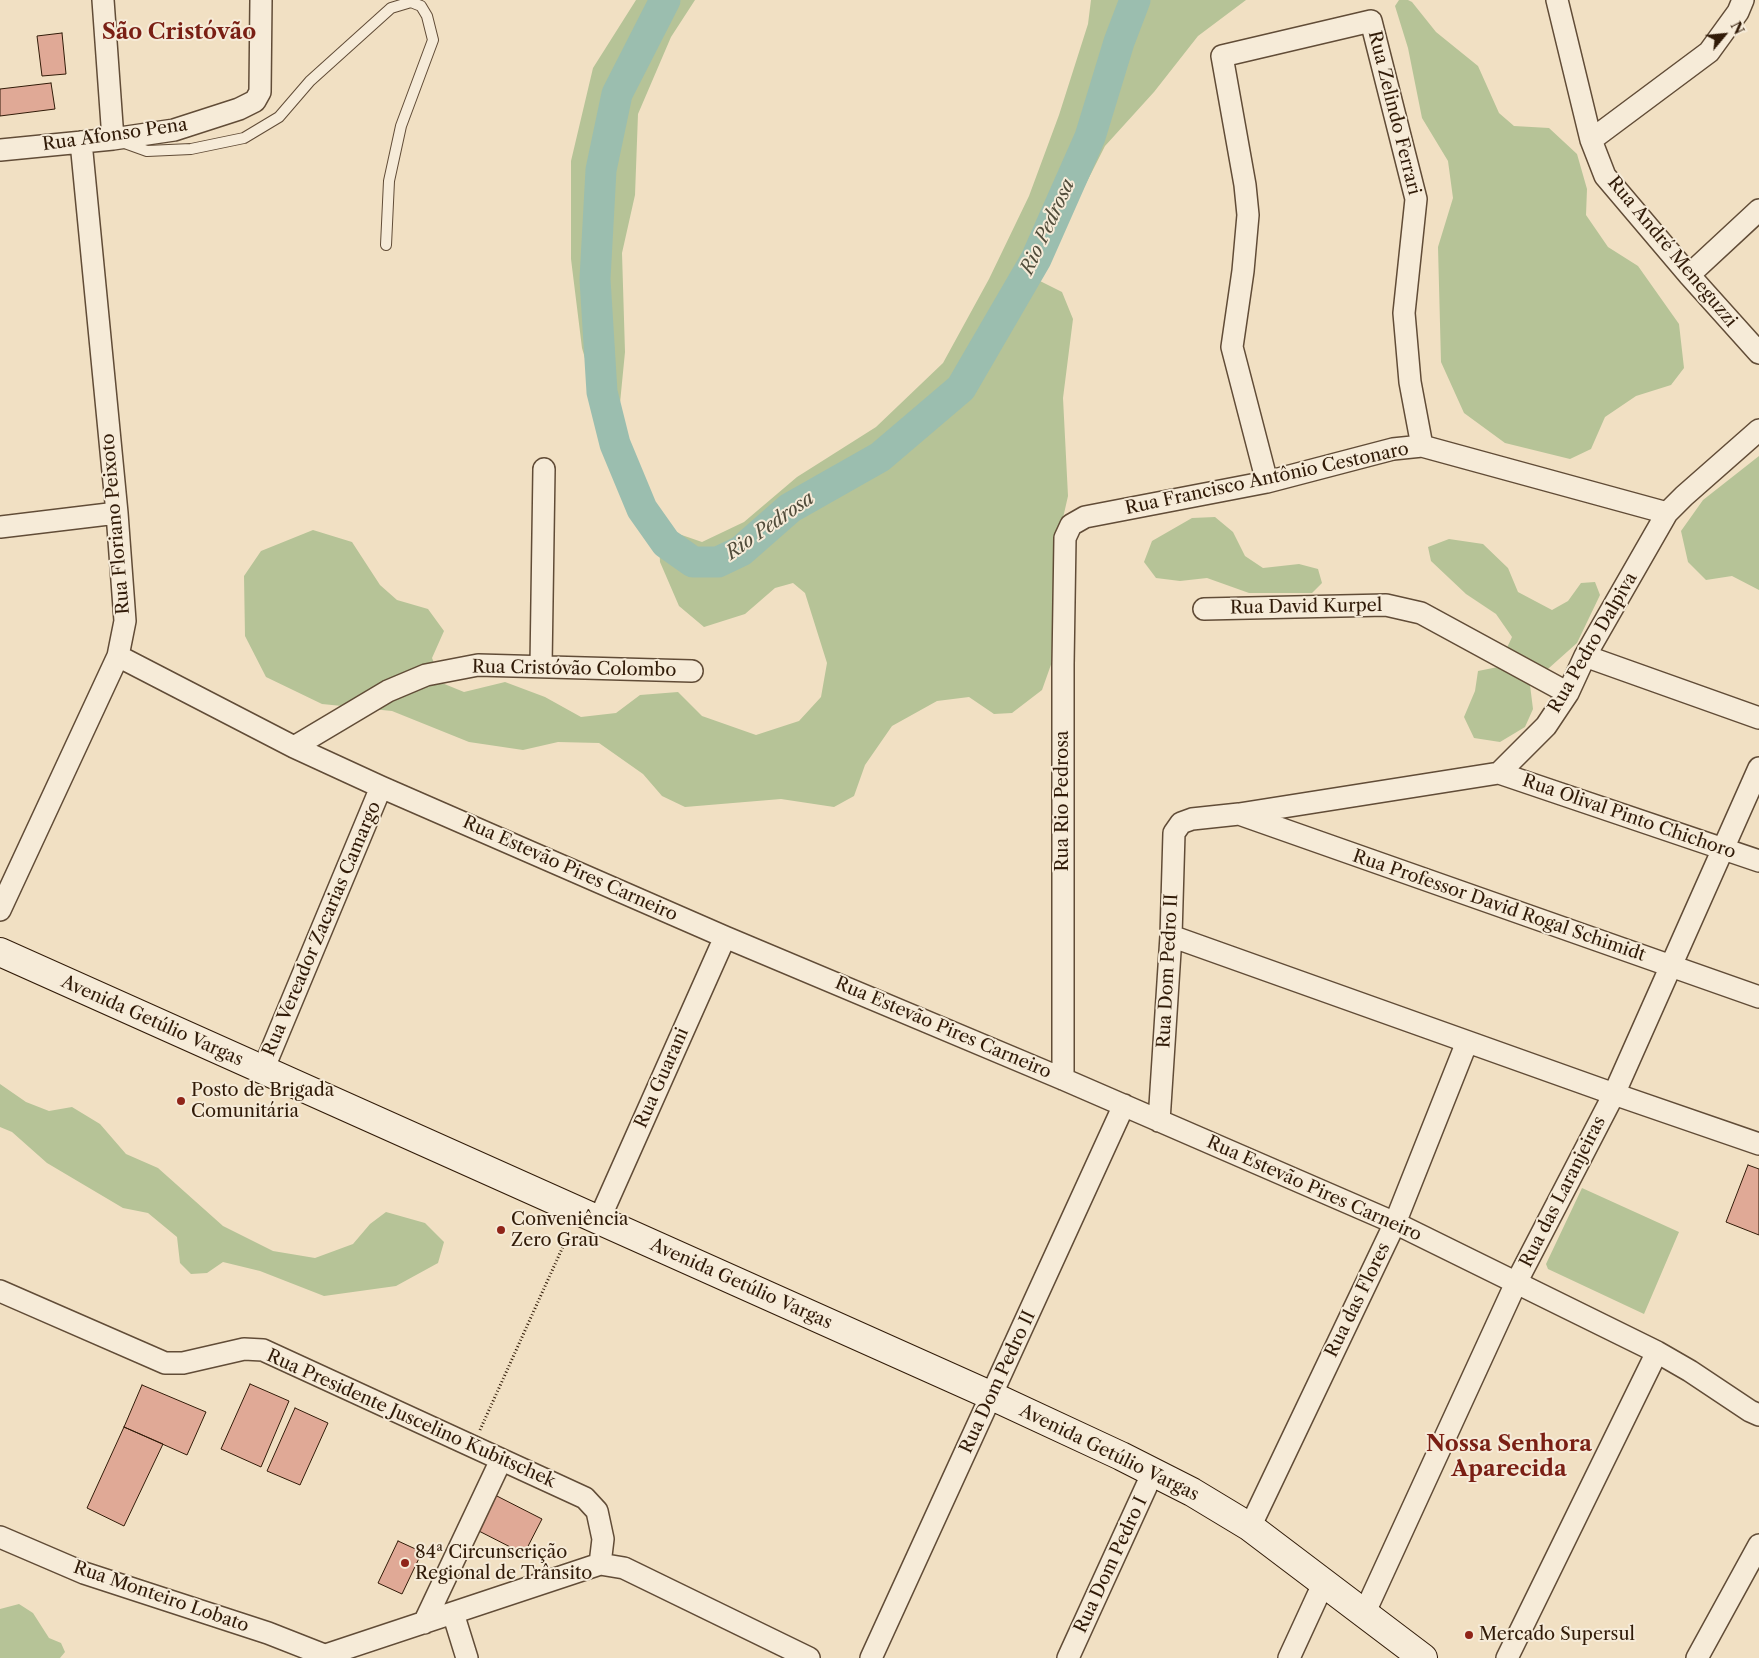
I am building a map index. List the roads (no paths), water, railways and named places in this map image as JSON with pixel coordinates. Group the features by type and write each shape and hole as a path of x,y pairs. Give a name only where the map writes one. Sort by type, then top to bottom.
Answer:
{"street":[{"path":"103,0 113,139"},
{"name":"Rua Afonso Pena","path":"0,150 113,139 174,130 239,109 255,101 260,92 261,0"},
{"name":"Rua André Meneguzzi","path":"1558,0 1591,140 1605,176 1689,275 1759,353"},
{"path":"1591,140 1710,52 1738,12 1743,0"},
{"name":"Rua Zelindo Ferrari","path":"1267,482 1232,347 1243,271 1248,216 1245,184 1222,56 1371,20 1416,199 1404,313 1410,382 1422,446"},
{"name":"Rua Floriano Peixoto","path":"0,910 118,656 125,621 117,513 81,142"},
{"path":"1689,275 1759,210"},
{"name":"Rua Pedro Dalpiva","path":"1499,773 1546,726 1568,692 1585,656 1667,513 1759,430"},
{"name":"Rua Francisco Antônio Cestonaro","path":"1070,525 1085,517 1267,482 1393,449 1422,446 1667,513"},
{"path":"541,666 544,469"},
{"path":"0,526 117,513"},
{"name":"Rua Rio Pedrosa","path":"1063,1079 1065,538 1070,525"},
{"name":"Rua David Kurpel","path":"1204,609 1386,605 1421,613 1568,692"},
{"name":"Rua Estevão Pires Carneiro","path":"118,656 294,747 381,787 724,937 1063,1079 1395,1223 1657,1352 1759,1415"},
{"path":"1585,656 1759,718"},
{"name":"Rua Cristóvão Colombo","path":"294,747 388,691 426,676 478,665 692,671"},
{"name":"Rua das Laranjeiras","path":"1364,1614 1516,1283 1614,1094 1759,768"},
{"path":"1239,814 1499,773"},
{"name":"Rua Olival Pinto Chichoro","path":"1499,773 1759,861"},
{"name":"Rua Vereador Zacarias Camargo","path":"263,1070 381,787"},
{"name":"Rua Dom Pedro II","path":"1159,1121 1171,936 1174,833 1181,823 1192,819 1239,814"},
{"name":"Rua Professor David Rogal Schimidt","path":"1239,814 1759,997"},
{"path":"1171,936 1759,1144"},
{"name":"Rua Guarani","path":"589,1216 724,937"},
{"name":"Avenida Getúlio Vargas","path":"0,952 992,1396 1153,1472 1250,1526 1423,1658"},
{"name":"Rua das Flores","path":"1250,1526 1395,1223 1467,1042"},
{"name":"Rua Dom Pedro II","path":"871,1658 1124,1105"},
{"name":"Rua Presidente Juscelino Kubitschek","path":"0,1291 165,1363 183,1364 244,1349 263,1350 585,1498 597,1511 603,1539 600,1564"},
{"path":"1507,1658 1657,1352"},
{"path":"424,1623 501,1460"},
{"name":"Rua Dom Pedro I","path":"1068,1658 1153,1472"},
{"name":"Rua Monteiro Lobato","path":"0,1537 84,1573 268,1633 320,1657"},
{"path":"1697,1658 1759,1545"},
{"path":"320,1657 600,1564 624,1568 809,1658"},
{"path":"1289,1658 1324,1582"},
{"path":"453,1613 467,1658"}],"lane":[{"path":"113,139 147,151 191,149 244,138 278,117 310,81 391,8 411,2 421,6 427,16 433,40 401,126 389,180 386,245"}],"waterway":[{"name":"Rio Pedrosa","path":"665,0 617,94 601,170 595,279 602,392 615,444 642,509 666,543 693,562 718,562 741,551 790,508 880,457 961,388 1036,259 1090,137 1119,42 1135,0"}],"place":[{"name":"Posto de Brigada Comunitária","path":"181,1101"},
{"name":"Conveniência Zero Grau","path":"501,1230"},
{"name":"84ª Circunscrição Regional de Trânsito","path":"405,1563"},
{"name":"Mercado Supersul","path":"1469,1635"}],"district":[{"name":"São Cristóvão","path":"179,33"},
{"name":"Nossa Senhora Aparecida","path":"1509,1458"}]}
